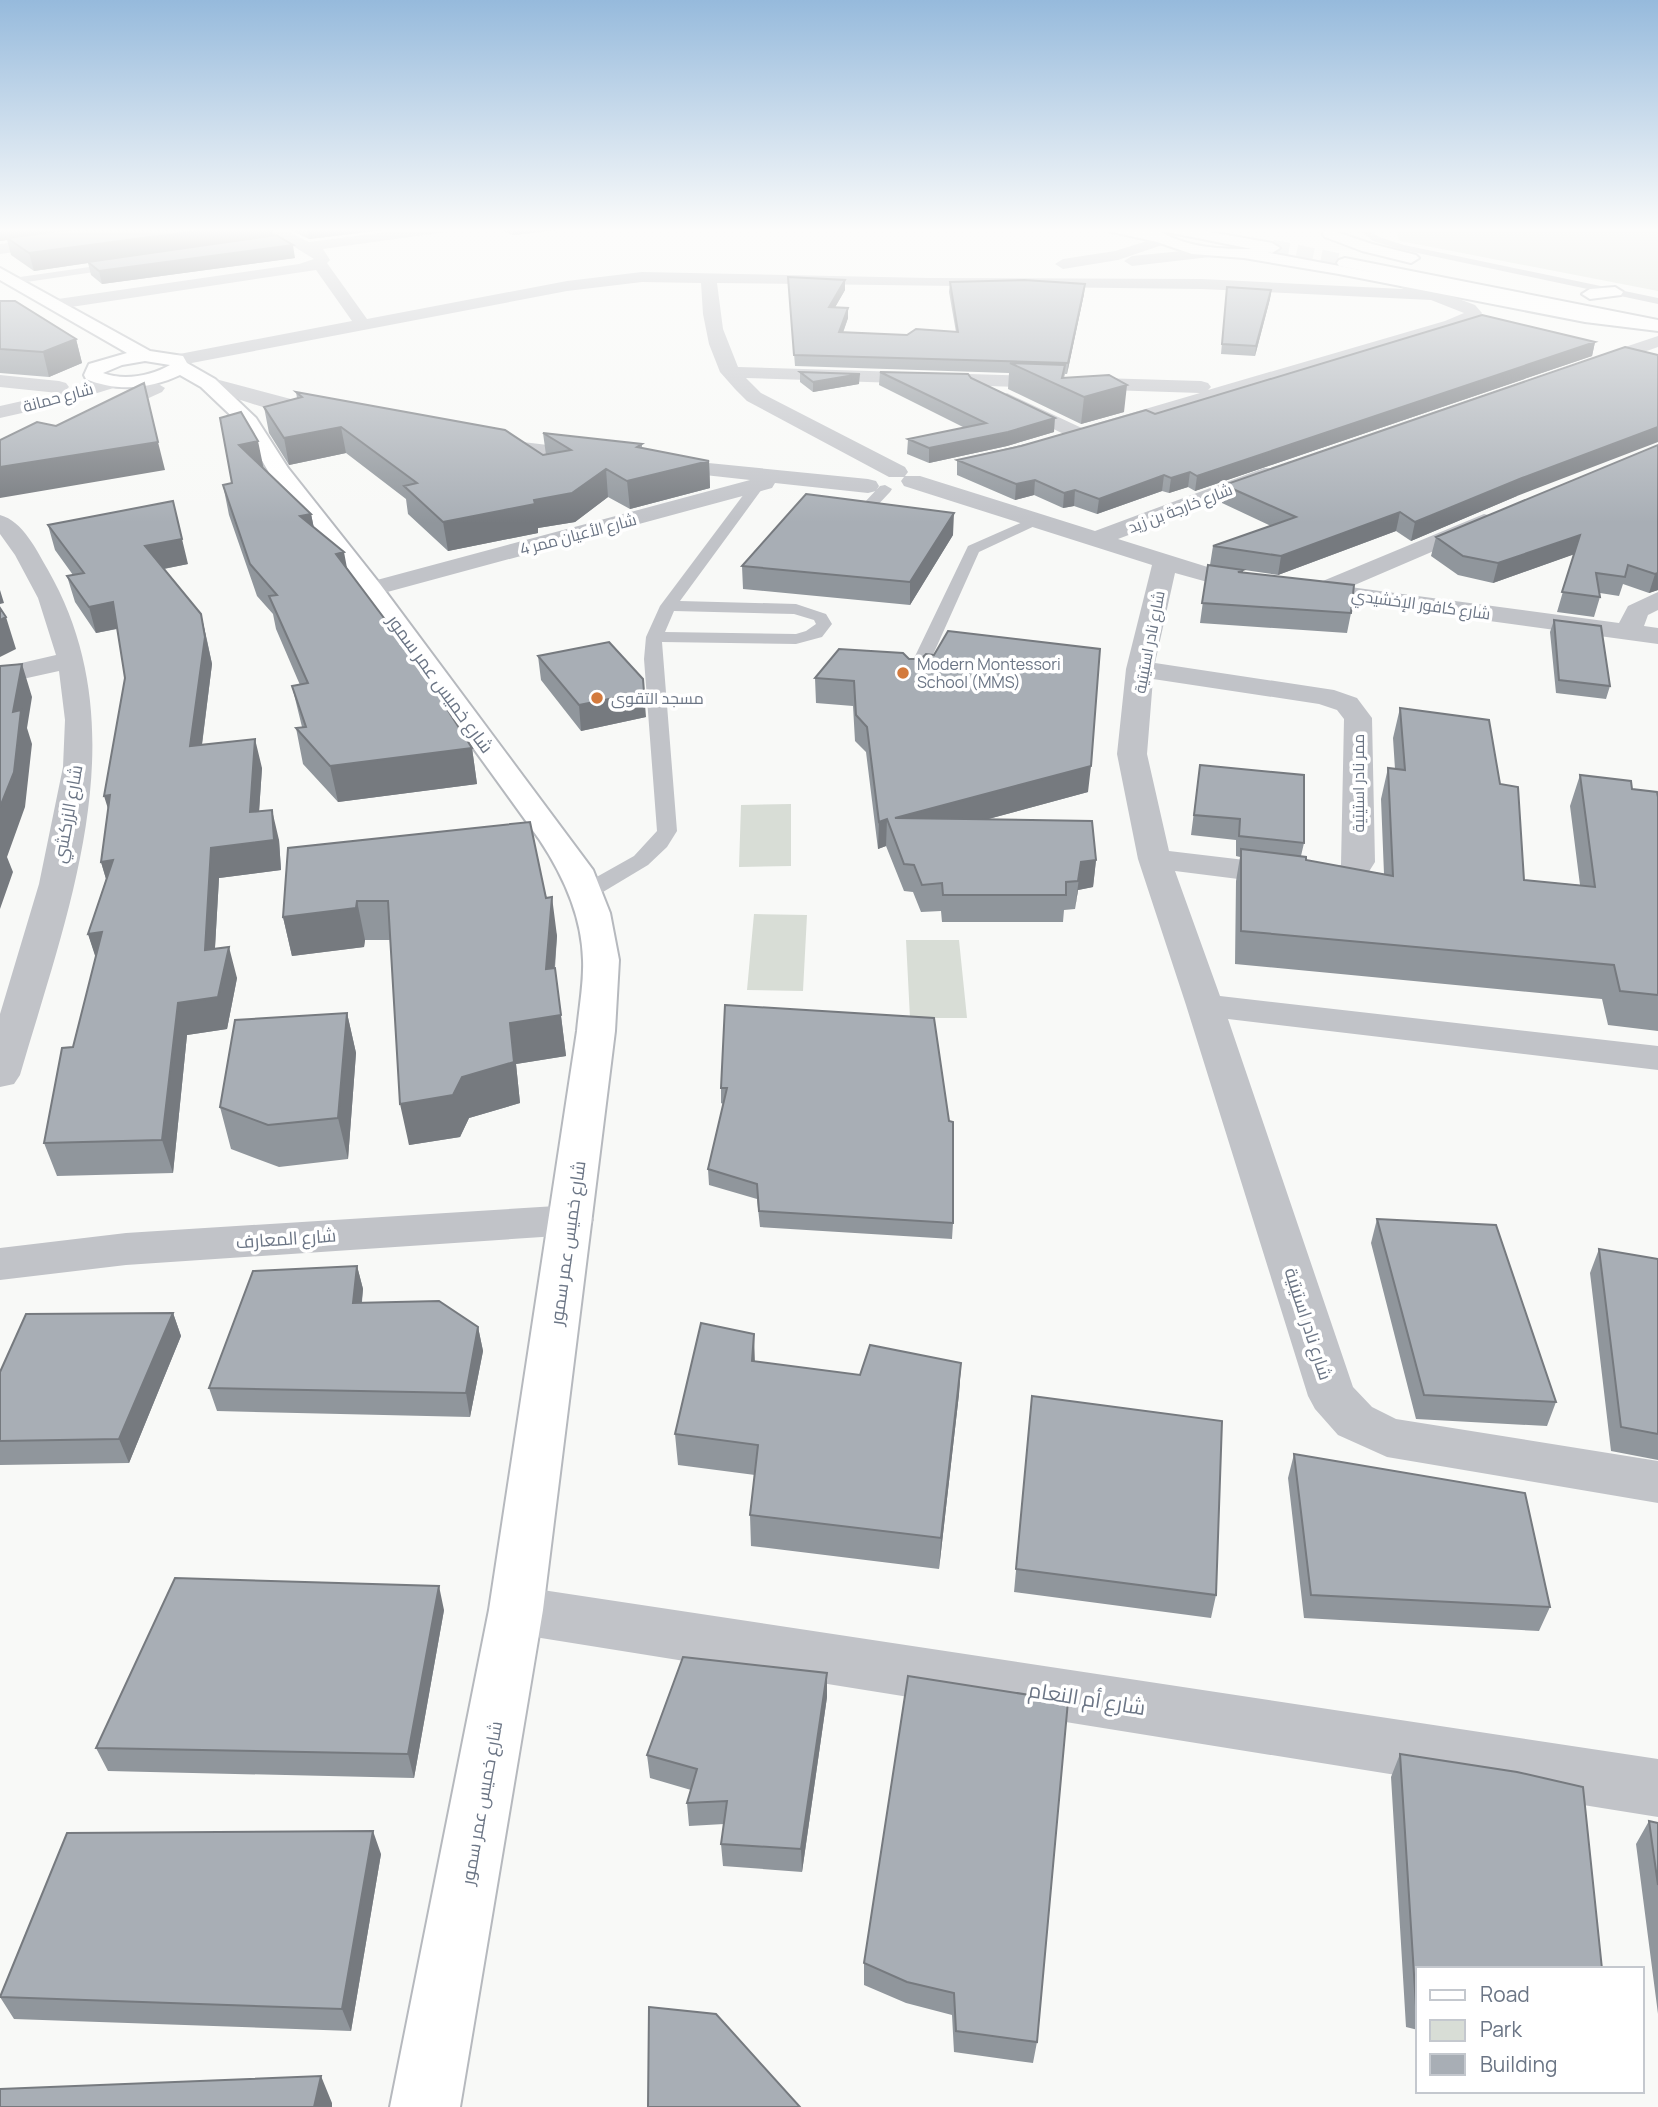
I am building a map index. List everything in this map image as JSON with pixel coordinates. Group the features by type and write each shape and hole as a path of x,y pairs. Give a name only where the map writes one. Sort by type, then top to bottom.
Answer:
{"main road":[{"name":"شارع خميس عمر سمور","path":"101,326 165,360 205,393 249,422 279,471"},
{"path":"86,348 102,365"},
{"path":"165,360 102,365 93,375 176,393"},
{"path":"123,381 156,378 165,360"},
{"name":"شارع خميس عمر سمور","path":"205,393 279,471 371,589 552,835 576,870 593,913 601,960 596,1031 572,1220 516,1610 425,2107"}],"street":[{"path":"165,360 324,326"},
{"path":"165,360 349,326"},
{"name":"شارع كافور الإخشيدي","path":"713,326 729,372 754,397 838,443 883,488 984,506 1099,538 1165,563 1211,576 1658,636"},
{"path":"1057,441 1438,326"},
{"path":"1565,373 1658,341"},
{"name":"شارع حمانة","path":"0,412 102,365"},
{"path":"729,372 1234,389"},
{"path":"964,379 1079,434"},
{"path":"0,381 59,387"},
{"name":"شارع حمانة","path":"0,412 123,381"},
{"path":"82,421 155,388"},
{"path":"205,393 347,418"},
{"path":"249,422 294,408"},
{"path":"466,440 615,459"},
{"name":"شارع كافور الإخشيدي","path":"838,443 883,488"},
{"path":"643,462 883,488 935,471"},
{"name":"شارع خارجة بن زيد","path":"1099,538 1287,468"},
{"name":"شارع الأعيان ممر 4","path":"371,589 785,477"},
{"path":"1322,590 1500,514"},
{"name":"شارع الزركشي","path":"0,522 25,551 50,597 72,660 78,765 69,818 17,962 0,1075"},
{"name":"شارع نادر استيتية","path":"1165,563 1140,669 1132,754 1154,859 1205,1005 1332,1396 1354,1421 1387,1437 1658,1482"},
{"path":"1629,632 1637,611 1658,600"},
{"path":"0,676 72,660"},
{"name":"ممر نادر استيتية","path":"1140,669 1324,696 1348,704 1358,718 1359,862 1351,874 1319,879 1154,859"},
{"path":"1205,1005 1658,1058"},
{"name":"شارع المعارف","path":"0,1264 127,1249 572,1220"},
{"name":"شارع أم النعام","path":"516,1610 1658,1787"}],"lane":[{"path":"585,893 600,881 621,874 652,854 667,831 653,659 654,637 668,606 758,485"},
{"path":"914,677 973,549 1034,520"},
{"path":"654,637 796,639 821,631 824,624 820,617 796,609 668,606"}],"green space":[{"path":"791,804 791,866 739,867 741,805"},
{"path":"754,914 807,915 803,991 747,990"},
{"path":"906,940 959,940 967,1018 910,1018"}],"building":[{"path":"0,326 56,326 76,339 43,352 0,349"},
{"path":"792,326 841,326 839,332 907,335 916,329 958,332 957,326 1076,326 1068,363 794,355"},
{"path":"1224,326 1261,326 1256,346 1222,344"},
{"path":"1445,326 1529,326 1595,342 1197,476 1190,472 1171,478 1164,475 1099,499 1075,490 1064,493 1035,480 1016,484 957,460 1021,446 1146,410 1155,414"},
{"path":"1625,347 1658,355 1658,427 1415,522 1400,512 1281,556 1213,546 1296,517 1224,485"},
{"path":"1010,363 1065,365 1062,378 1109,375 1127,385 1084,397"},
{"path":"800,372 860,374 813,382"},
{"path":"880,372 968,374 971,378 1055,418 1008,432 929,448 908,439 986,423"},
{"path":"144,383 158,442 0,467 0,440 37,422 56,426"},
{"path":"296,392 505,430 543,455 571,450 543,433 642,444 637,447 709,461 627,481 606,469 572,493 534,500 535,504 443,522 404,486 417,483 341,427 284,438 264,407 302,397"},
{"path":"241,412 258,441 239,445 311,514 300,516 344,552 336,554 417,662 472,748 330,766 296,728 306,727 292,686 308,683 269,596 277,595 250,564 223,485 232,483 220,418"},
{"path":"1658,445 1658,573 1628,565 1625,577 1596,573 1600,597 1562,592 1580,535 1498,563 1463,556 1436,537"},
{"path":"806,494 954,513 910,582 742,566"},
{"path":"173,501 182,539 145,546 201,614 205,637 190,746 255,739 250,812 272,810 274,840 211,848 205,950 229,947 218,997 178,1003 162,1140 44,1143 62,1048 73,1047 102,932 88,934 113,860 101,862 110,795 104,796 125,678 113,602 89,607 67,576 84,573 48,525"},
{"path":"1208,565 1243,570 1238,572 1354,585 1351,613 1202,603"},
{"path":"0,608 6,617 0,620"},
{"path":"1554,620 1601,626 1610,686 1559,680"},
{"path":"948,631 1100,649 1091,766 895,818 1092,821 1096,860 1081,862 1078,881 1066,882 1066,895 943,895 942,883 922,885 914,865 904,864 887,819 879,822 867,727 856,715 854,681 815,678 839,649 903,653 909,659 921,659 926,654 934,655"},
{"path":"609,642 643,679 644,692 579,705 538,656"},
{"path":"22,664 13,712 21,710 14,772 0,807 0,666"},
{"path":"1400,708 1489,720 1500,784 1518,787 1524,880 1595,887 1580,775 1631,781 1632,789 1657,792 1658,995 1620,991 1614,965 1241,931 1241,849 1306,857 1306,860 1393,876 1388,768 1405,770"},
{"path":"1200,765 1304,775 1304,843 1239,836 1240,819 1194,815"},
{"path":"530,822 546,898 552,897 546,969 555,968 561,1015 510,1023 514,1062 462,1077 453,1095 400,1104 388,901 357,901 356,908 283,917 288,848"},
{"path":"725,1005 934,1018 949,1121 953,1122 953,1223 759,1211 757,1184 708,1169 727,1088 721,1088"},
{"path":"347,1013 338,1118 268,1125 220,1107 235,1020"},
{"path":"1377,1219 1496,1225 1556,1402 1424,1395"},
{"path":"1599,1249 1658,1259 1658,1434 1621,1427"},
{"path":"357,1266 353,1303 439,1301 478,1327 466,1393 209,1388 253,1271"},
{"path":"173,1313 119,1439 0,1441 0,1372 26,1314"},
{"path":"701,1323 754,1334 752,1361 860,1375 870,1345 961,1363 941,1538 750,1515 758,1445 675,1434"},
{"path":"1032,1396 1222,1421 1216,1595 1016,1569"},
{"path":"1294,1454 1525,1493 1550,1607 1311,1595"},
{"path":"175,1578 439,1586 408,1754 96,1748"},
{"path":"683,1657 827,1673 801,1849 721,1844 727,1801 687,1803 697,1769 647,1755"},
{"path":"908,1676 1068,1701 1037,2042 956,2031 954,1993 907,1982 864,1963"},
{"path":"1400,1754 1517,1772 1583,1787 1602,1967 1416,1967 1416,2006"},
{"path":"1649,1821 1658,1823 1658,1885"},
{"path":"373,1831 342,2009 0,1997 67,1833"},
{"path":"649,2007 716,2014 800,2107 648,2107"},
{"path":"321,2076 314,2107 0,2107 0,2089"}],"place":[{"name":"Modern Montessori School (MMS)","path":"903,673"},
{"name":"مسجد التقوى","path":"597,698"}]}
